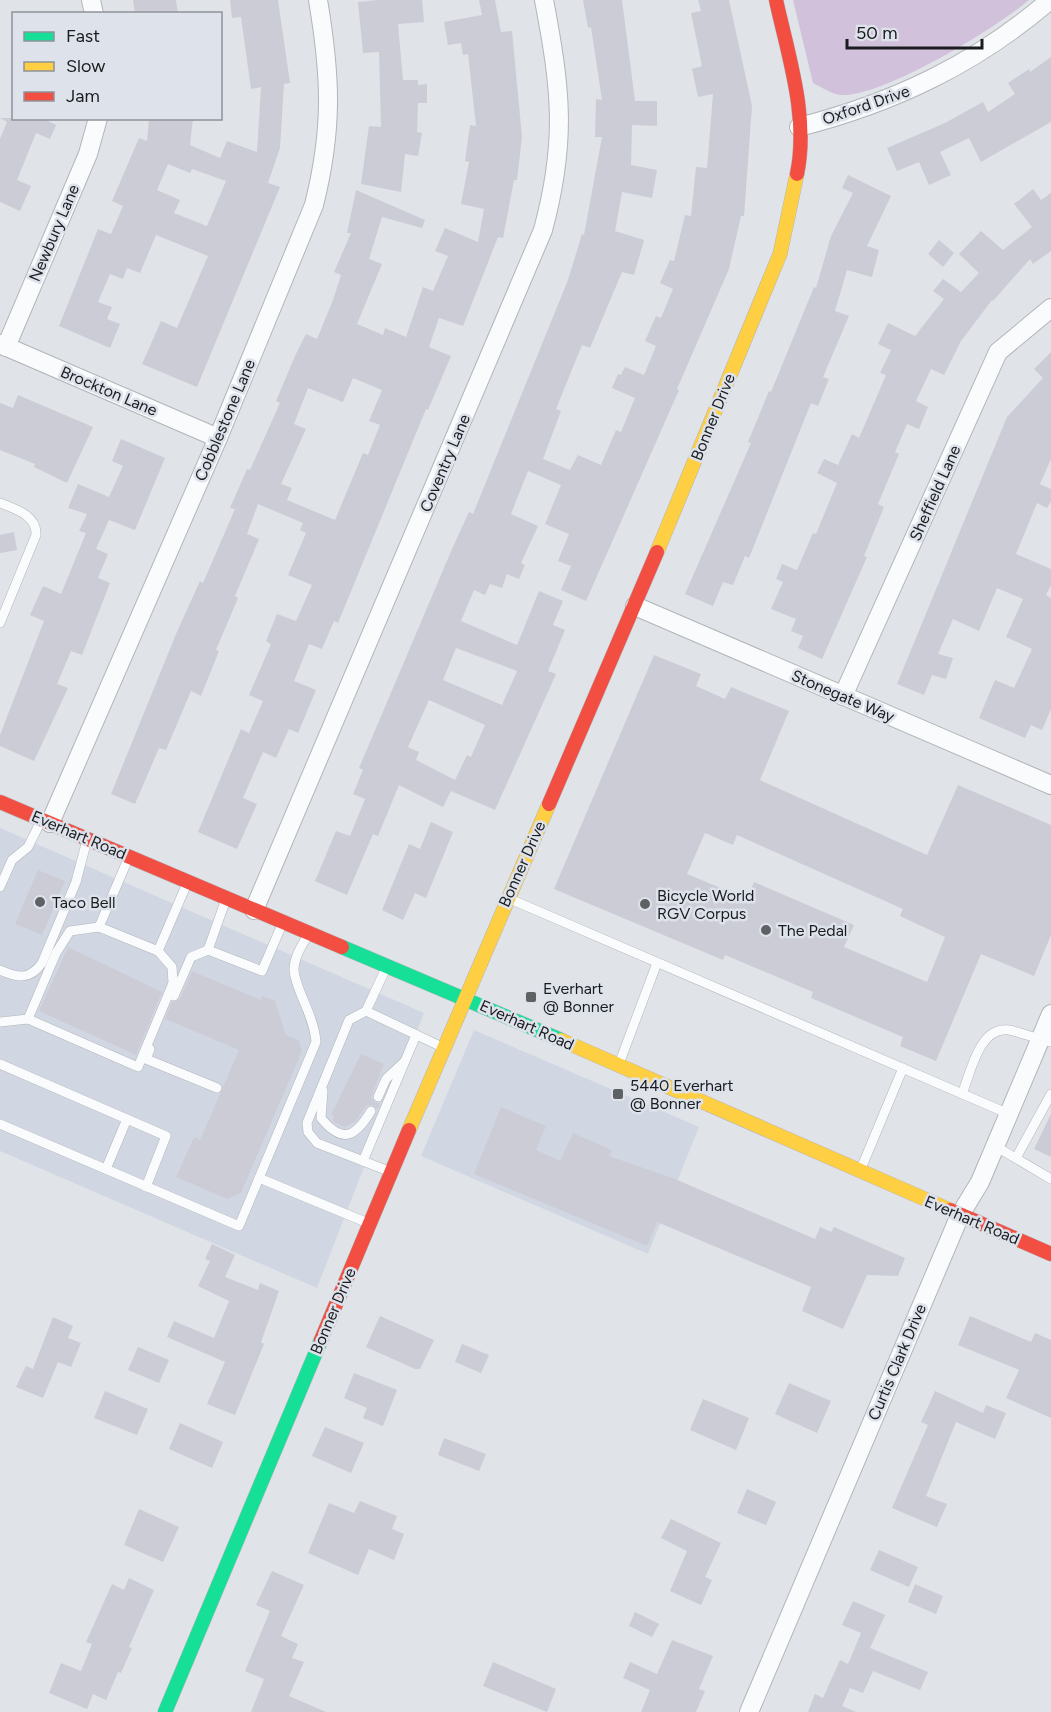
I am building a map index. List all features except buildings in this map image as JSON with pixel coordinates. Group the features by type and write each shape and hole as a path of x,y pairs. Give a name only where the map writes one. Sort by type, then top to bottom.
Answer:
{"street":[{"name":"Cobblestone Lane","path":"46,821 218,438 314,205 324,167 330,89 318,0"},
{"name":"Coventry Lane","path":"254,910 543,230 554,189 561,121 558,79 544,0"},
{"name":"Bonner Drive","path":"165,1712 464,998 635,606 780,254 798,168 799,127 795,87 776,0"},
{"name":"Oxford Drive","path":"799,127 848,114 920,86 1025,21 1050,0"},
{"name":"Newbury Lane","path":"3,346 88,154 97,120"},
{"name":"Sheffield Lane","path":"843,696 998,352 1051,308"},
{"name":"Brockton Lane","path":"3,346 218,438"},
{"name":"Stonegate Way","path":"635,606 1051,785"},
{"name":"Everhart Road","path":"0,802 464,998 1051,1254"},
{"name":"Curtis Clark Drive","path":"749,1712 960,1215 980,1182 1009,1114 1046,1041 1051,1014"}],"lane":[{"path":"0,503 26,514 37,528 0,623"},
{"path":"0,887 12,860 28,847 46,821"},
{"path":"0,970 16,977 24,977 35,972 42,963 76,882 88,839"},
{"path":"99,927 129,856"},
{"path":"158,951 188,881"},
{"path":"208,950 226,898"},
{"path":"507,898 1009,1114"},
{"path":"217,1088 146,1059 191,957 208,950 262,971 283,922"},
{"path":"0,1022 28,1019 138,1067 173,983 172,967 158,951 99,927 70,931 56,953 28,1019"},
{"path":"0,1124 239,1226 315,1041 314,1024 294,970 297,955 309,932"},
{"path":"619,1065 657,963"},
{"path":"387,965 366,1011 349,1020 307,1123 308,1132 317,1143 391,1172"},
{"path":"366,1011 443,1048"},
{"path":"962,1094 985,1039 994,1032 1008,1030 1046,1041"},
{"path":"363,1161 416,1035"},
{"path":"378,1097 386,1079 405,1060"},
{"path":"0,1064 166,1136 146,1187"},
{"path":"860,1171 903,1068"},
{"path":"324,1082 321,1118 329,1128 345,1135 354,1133 360,1129 371,1111"},
{"path":"1016,1158 1051,1094"},
{"path":"106,1169 127,1119"},
{"path":"995,1146 1051,1179"},
{"path":"259,1178 369,1223"}],"shaded area":[{"path":"793,0 1029,0 967,43 911,73 885,85 861,92 838,95 813,83"},
{"path":"0,828 424,1013 317,1288 0,1151"},
{"path":"474,1030 699,1127 648,1254 421,1156"}],"traffic: fast":[{"path":"342,947 561,1040"},
{"path":"165,1712 321,1340"}],"traffic: slow":[{"path":"657,552 780,254 797,174"},
{"path":"409,1130 549,804"},
{"path":"561,1040 950,1210"}],"traffic: jam":[{"path":"776,0 799,108 800,152 797,174"},
{"path":"549,804 657,552"},
{"path":"0,802 342,947"},
{"path":"321,1340 409,1130"},
{"path":"950,1210 1051,1254"}],"place":[{"name":"Taco Bell","path":"40,902"},
{"name":"Bicycle World RGV Corpus","path":"645,904"},
{"name":"The Pedal","path":"766,930"},
{"name":"Everhart @ Bonner","path":"531,997"},
{"name":"5440 Everhart @ Bonner","path":"618,1094"}]}
